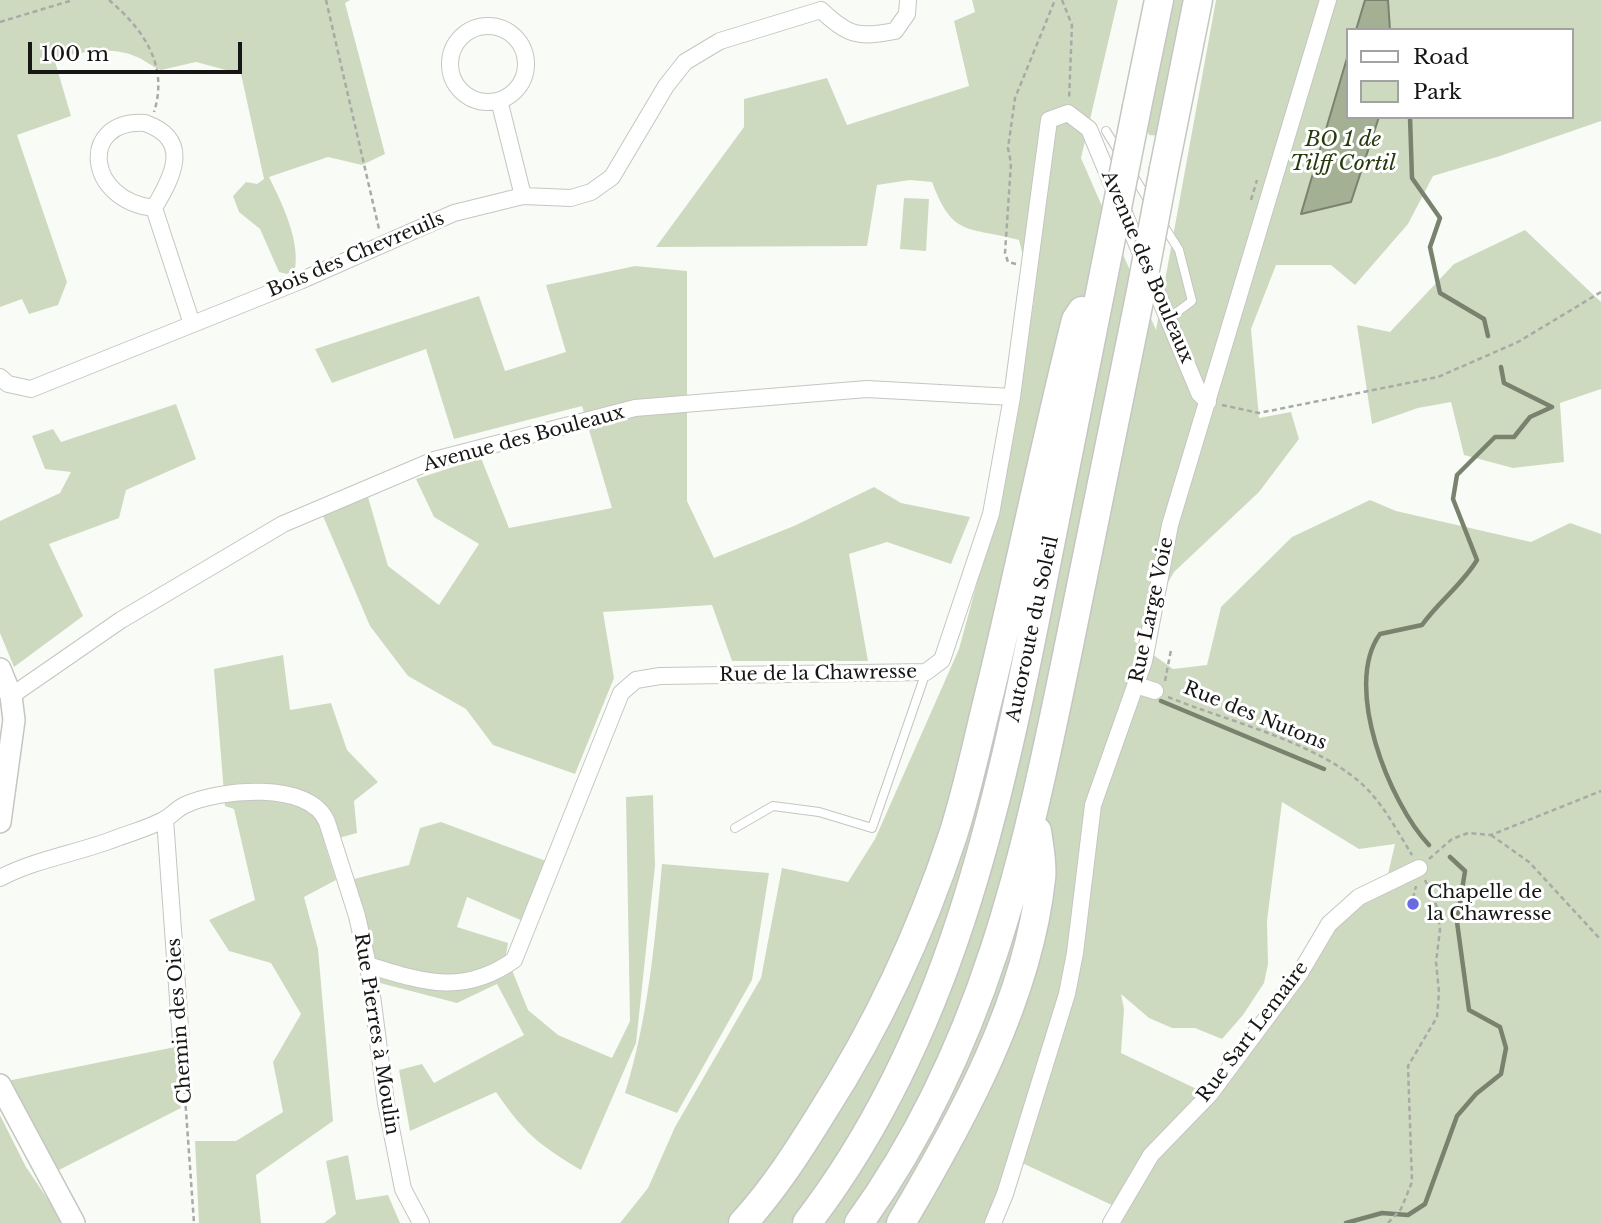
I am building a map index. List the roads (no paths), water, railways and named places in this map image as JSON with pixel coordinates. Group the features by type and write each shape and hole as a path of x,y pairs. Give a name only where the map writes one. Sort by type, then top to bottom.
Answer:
{"highway":[{"name":"Autoroute du Soleil","path":"807,1223 850,1160 920,1029 953,950 978,872 1030,646 1159,0"},
{"name":"Autoroute du Soleil","path":"859,1223 902,1155 963,1038 989,973 1012,900 1035,811 1199,0"},
{"path":"743,1223 796,1154 846,1076 878,1017 930,901 954,832 979,735 1076,320 1104,276"},
{"path":"901,1223 975,1090 1013,990 1032,929 1042,876 1035,811"}],"main road":[{"path":"0,669 11,696 0,822"},
{"path":"0,1085 74,1223"}],"street":[{"name":"Bois des Chevreuils","path":"0,377 8,384 31,388 383,245 454,213 523,196 570,198 591,192 612,177 666,86 685,62 720,41 822,5 838,27 864,37 895,31 907,14 908,0"},
{"name":"Rue Large Voie","path":"993,1223 1005,1194 1067,994 1075,953 1093,806 1144,661 1170,525 1328,0"},
{"path":"483,25 500,28 515,36 527,58 517,91 499,104 468,97 456,85 450,69 451,54 460,37 472,28 483,25"},
{"path":"499,104 523,196"},
{"name":"Rue de la Chawresse","path":"368,965 427,984 477,980 514,960 621,693 636,680 660,676 926,672 942,660 991,514 1012,397 1049,120 1068,113 1098,130"},
{"path":"123,124 150,125 165,134 173,151 175,168 169,186 154,208 137,205 110,191 103,179 98,152 112,131 123,124"},
{"name":"Avenue des Bouleaux","path":"1098,130 1199,393 1208,402"},
{"path":"154,208 192,324"},
{"name":"Avenue des Bouleaux","path":"11,696 121,620 283,524 434,460 635,408 867,389 1012,397"},
{"path":"1136,685 1159,693"},
{"name":"Rue Pierres à Moulin","path":"0,878 165,819 185,805 250,792 269,792 314,803 322,809 357,916 368,965 386,1103 403,1189 421,1223"},
{"name":"Chemin des Oies","path":"165,819 181,1041"},
{"name":"Rue Sart Lemaire","path":"1111,1223 1151,1155 1210,1094 1300,973 1329,924 1359,897 1419,868"}],"lane":[{"path":"1098,130 1179,250 1192,301 1169,318"},
{"path":"735,828 774,806 820,812 872,828 926,672"}],"water":[{"path":"1365,0 1388,0 1390,28 1357,28"},
{"name":"BO 1 de Tilff Cortil","path":"1346,61 1346,119 1378,119 1351,202 1301,214"}],"waterway":[{"path":"1410,119 1412,178 1440,218 1430,247 1440,293 1484,319 1488,336"},
{"path":"1429,845 1400,802 1386,774 1376,744 1366,683 1370,656 1380,634 1422,625 1477,560 1453,499 1457,475 1495,437 1514,437 1530,417 1552,407 1504,383 1501,367"},
{"path":"1161,701 1324,769"},
{"path":"1346,1223 1382,1213 1408,1215 1425,1204 1457,1116 1476,1094 1501,1074 1506,1048 1500,1027 1469,1010 1457,922 1465,871 1450,857"}],"place":[{"name":"Chapelle de la Chawresse","path":"1413,904"}]}
